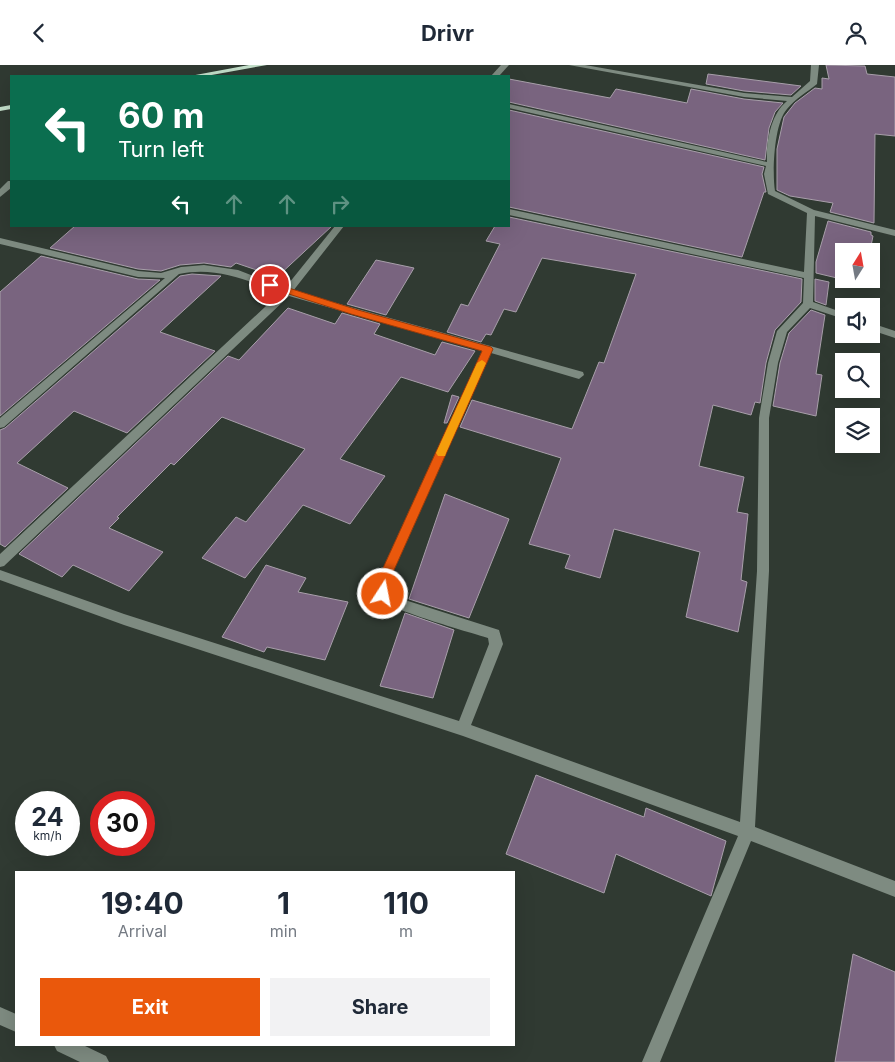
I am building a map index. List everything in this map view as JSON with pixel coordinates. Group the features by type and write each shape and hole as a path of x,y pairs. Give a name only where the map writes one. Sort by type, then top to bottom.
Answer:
{"main road":[{"path":"199,75 237,67 263,65"}],"street":[{"path":"497,75 505,65"},
{"path":"573,65 744,95 794,99"},
{"path":"815,65 814,82 782,109 770,146 771,165 768,174 771,192 811,213 895,233"},
{"path":"510,106 646,135 771,165"},
{"path":"0,195 10,184"},
{"path":"510,212 808,276"},
{"path":"651,1062 747,832 763,571 764,418 772,363 782,331 808,304 811,213"},
{"path":"0,562 287,292 339,227"},
{"path":"0,241 138,274 161,276 181,270 204,267 235,272 287,292 579,375"},
{"path":"0,424 181,270"},
{"path":"808,304 835,314"},
{"path":"880,329 895,335"},
{"path":"463,729 496,644 494,634 404,605 383,594 384,579 488,349"},
{"path":"0,575 124,619 463,729 747,832 895,889"},
{"path":"0,1016 15,1023"},
{"path":"65,1046 100,1062"}],"building":[{"path":"826,65 865,66 867,74 895,77 895,136 875,134 874,223 830,212 833,203 790,196 777,190 777,149 784,117 795,103 815,88 822,89 822,78 829,79"},
{"path":"708,74 801,86 791,95 744,91 706,84"},
{"path":"510,79 610,98 616,89 687,103 691,89 744,99 783,103 775,112 769,128 765,160 510,102"},
{"path":"510,110 764,167 762,174 766,192 764,192 742,257 510,207"},
{"path":"510,217 802,279 801,302 775,330 766,363 760,403 755,402 751,415 713,405 699,466 744,477 737,512 748,514 741,580 747,582 738,632 686,617 700,552 614,529 600,578 565,568 570,555 529,544 561,458 460,427 472,400 572,429 599,362 604,363 636,274 542,258 516,312 504,309 491,335 486,334 481,342 447,332 461,304 468,306 500,244 486,241 494,227 510,227"},
{"path":"828,221 871,232 873,236 872,243 835,243 835,278 816,273 816,262"},
{"path":"74,227 331,227 277,277 236,263 231,267 204,263 180,265 161,271 138,269 50,248"},
{"path":"41,256 138,279 160,280 0,416 0,292"},
{"path":"376,260 414,268 386,315 347,304"},
{"path":"192,274 221,276 160,332 215,351 127,433 74,411 17,463 68,488 5,547 0,544 0,430 5,428 180,276"},
{"path":"815,279 829,282 826,305 815,301"},
{"path":"288,308 335,324 342,313 380,324 374,334 435,355 442,342 475,351 448,392 401,377 340,459 385,476 350,524 303,505 245,578 202,558 236,517 246,522 305,449 222,417 174,465 171,463 117,517 119,518 109,528 163,552 129,591 73,565 62,577 19,554 228,356 239,360"},
{"path":"811,310 825,315 816,374 822,375 816,416 773,406 780,363 789,333"},
{"path":"452,395 459,397 447,423 444,423"},
{"path":"445,494 509,519 469,618 409,599"},
{"path":"266,565 306,578 298,592 348,602 325,660 267,647 264,652 222,637"},
{"path":"405,613 454,630 433,698 380,686"},
{"path":"536,775 644,817 646,808 726,841 711,896 616,854 604,893 506,854"},
{"path":"853,954 895,972 895,1062 835,1062"}],"slow traffic":[{"path":"441,453 482,363"}],"route":[{"path":"270,285 354,312 488,349 384,579 383,594"}]}
